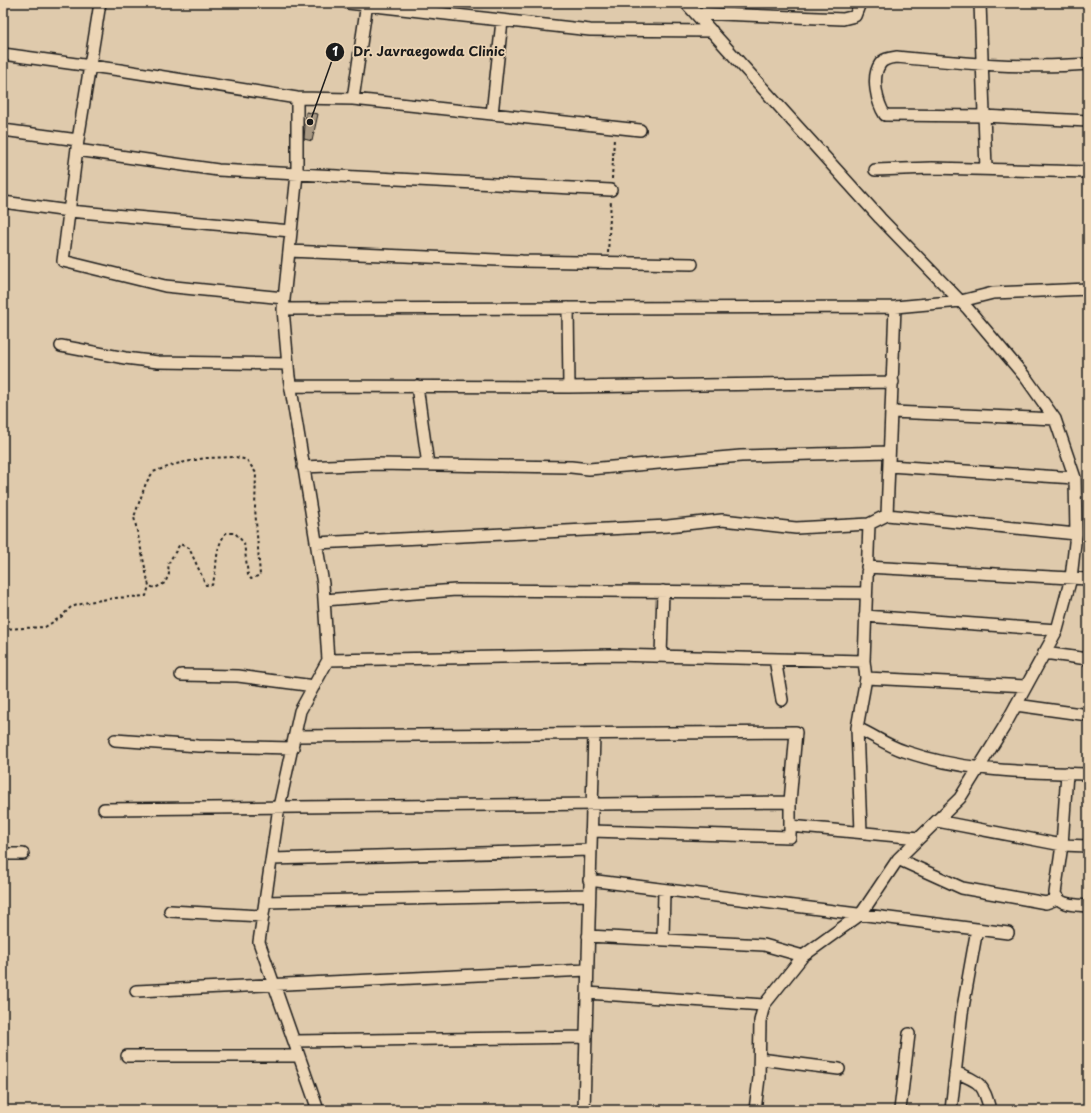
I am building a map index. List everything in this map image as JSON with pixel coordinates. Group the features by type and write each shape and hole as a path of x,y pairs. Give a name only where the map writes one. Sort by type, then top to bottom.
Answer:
{"street":[{"path":"100,3 62,261 165,286 284,304 568,308 895,307 961,302 993,293 1088,289"},
{"path":"348,3 590,30 712,31"},
{"path":"686,3 880,218 961,302 1026,378 1055,419 1075,478 1076,534 1071,578 1057,630 1016,705 979,769 960,798 898,860 861,914 803,956 764,1005 760,1021 759,1078 755,1110"},
{"path":"695,13 843,19 855,16 860,3"},
{"path":"980,3 986,169"},
{"path":"353,99 366,4"},
{"path":"492,114 502,20"},
{"path":"3,54 297,98 353,99 640,130"},
{"path":"1088,64 1064,66 983,65 897,57 886,58 880,64 875,84 880,107 885,115 983,116 1088,121"},
{"path":"297,98 297,174 284,304 290,386 324,600 328,660 300,711 279,807 259,942 272,984 295,1041 318,1110"},
{"path":"3,130 218,170 611,190"},
{"path":"875,170 986,169 1088,172"},
{"path":"3,202 69,210 291,231"},
{"path":"289,251 522,261 692,264"},
{"path":"887,515 895,307"},
{"path":"568,308 569,387"},
{"path":"61,346 125,358 158,362 288,364"},
{"path":"290,386 569,387 893,382"},
{"path":"417,386 428,465"},
{"path":"892,412 1055,419"},
{"path":"303,467 376,464 571,467 589,469 741,456 889,452"},
{"path":"889,466 1075,478"},
{"path":"316,543 668,526 722,520 796,528 869,524 887,515 1076,534"},
{"path":"861,832 857,728 866,678 864,661 869,524"},
{"path":"867,567 1088,578"},
{"path":"324,600 456,590 866,593"},
{"path":"661,656 663,591"},
{"path":"865,616 1057,630"},
{"path":"1044,653 1088,659"},
{"path":"328,660 612,655 864,661"},
{"path":"775,659 782,700"},
{"path":"181,675 238,676 314,686"},
{"path":"866,678 1026,686"},
{"path":"1016,705 1088,715"},
{"path":"857,728 902,751 979,769 1088,774"},
{"path":"295,736 796,732 790,802 790,837 591,831"},
{"path":"584,1110 594,734"},
{"path":"115,740 198,746 293,748"},
{"path":"1067,773 1062,845 1055,893 1058,899 1063,903 1088,906"},
{"path":"104,809 790,802"},
{"path":"937,820 1062,845 1088,846"},
{"path":"790,826 919,838"},
{"path":"272,859 590,850"},
{"path":"3,854 24,854"},
{"path":"898,860 962,888 1046,903 1058,899"},
{"path":"589,880 1008,933"},
{"path":"663,939 664,890"},
{"path":"266,902 589,895"},
{"path":"170,911 263,916"},
{"path":"951,1110 962,1013 977,930"},
{"path":"588,936 764,945 803,956"},
{"path":"136,990 587,970"},
{"path":"587,993 764,1005"},
{"path":"900,1110 909,1034"},
{"path":"295,1041 586,1037"},
{"path":"127,1056 299,1056"},
{"path":"760,1059 839,1069"},
{"path":"955,1072 978,1081 986,1095 990,1110"}],"path":[{"path":"3,629 45,627 61,617 70,607 88,602 115,598 146,596 149,586 134,517 146,484 153,472 176,464 205,458 236,457 247,460 256,472 255,508 260,575 251,578 248,575 244,543 235,533 226,533 219,542 216,556 216,573 212,585 206,585 189,548 180,544 168,564 169,574 165,583 155,588 149,586"}],"building":[{"path":"306,112 318,114 312,141 304,139"}],"place":[{"name":"Dr. Javraegowda Clinic","path":"310,122"}]}
